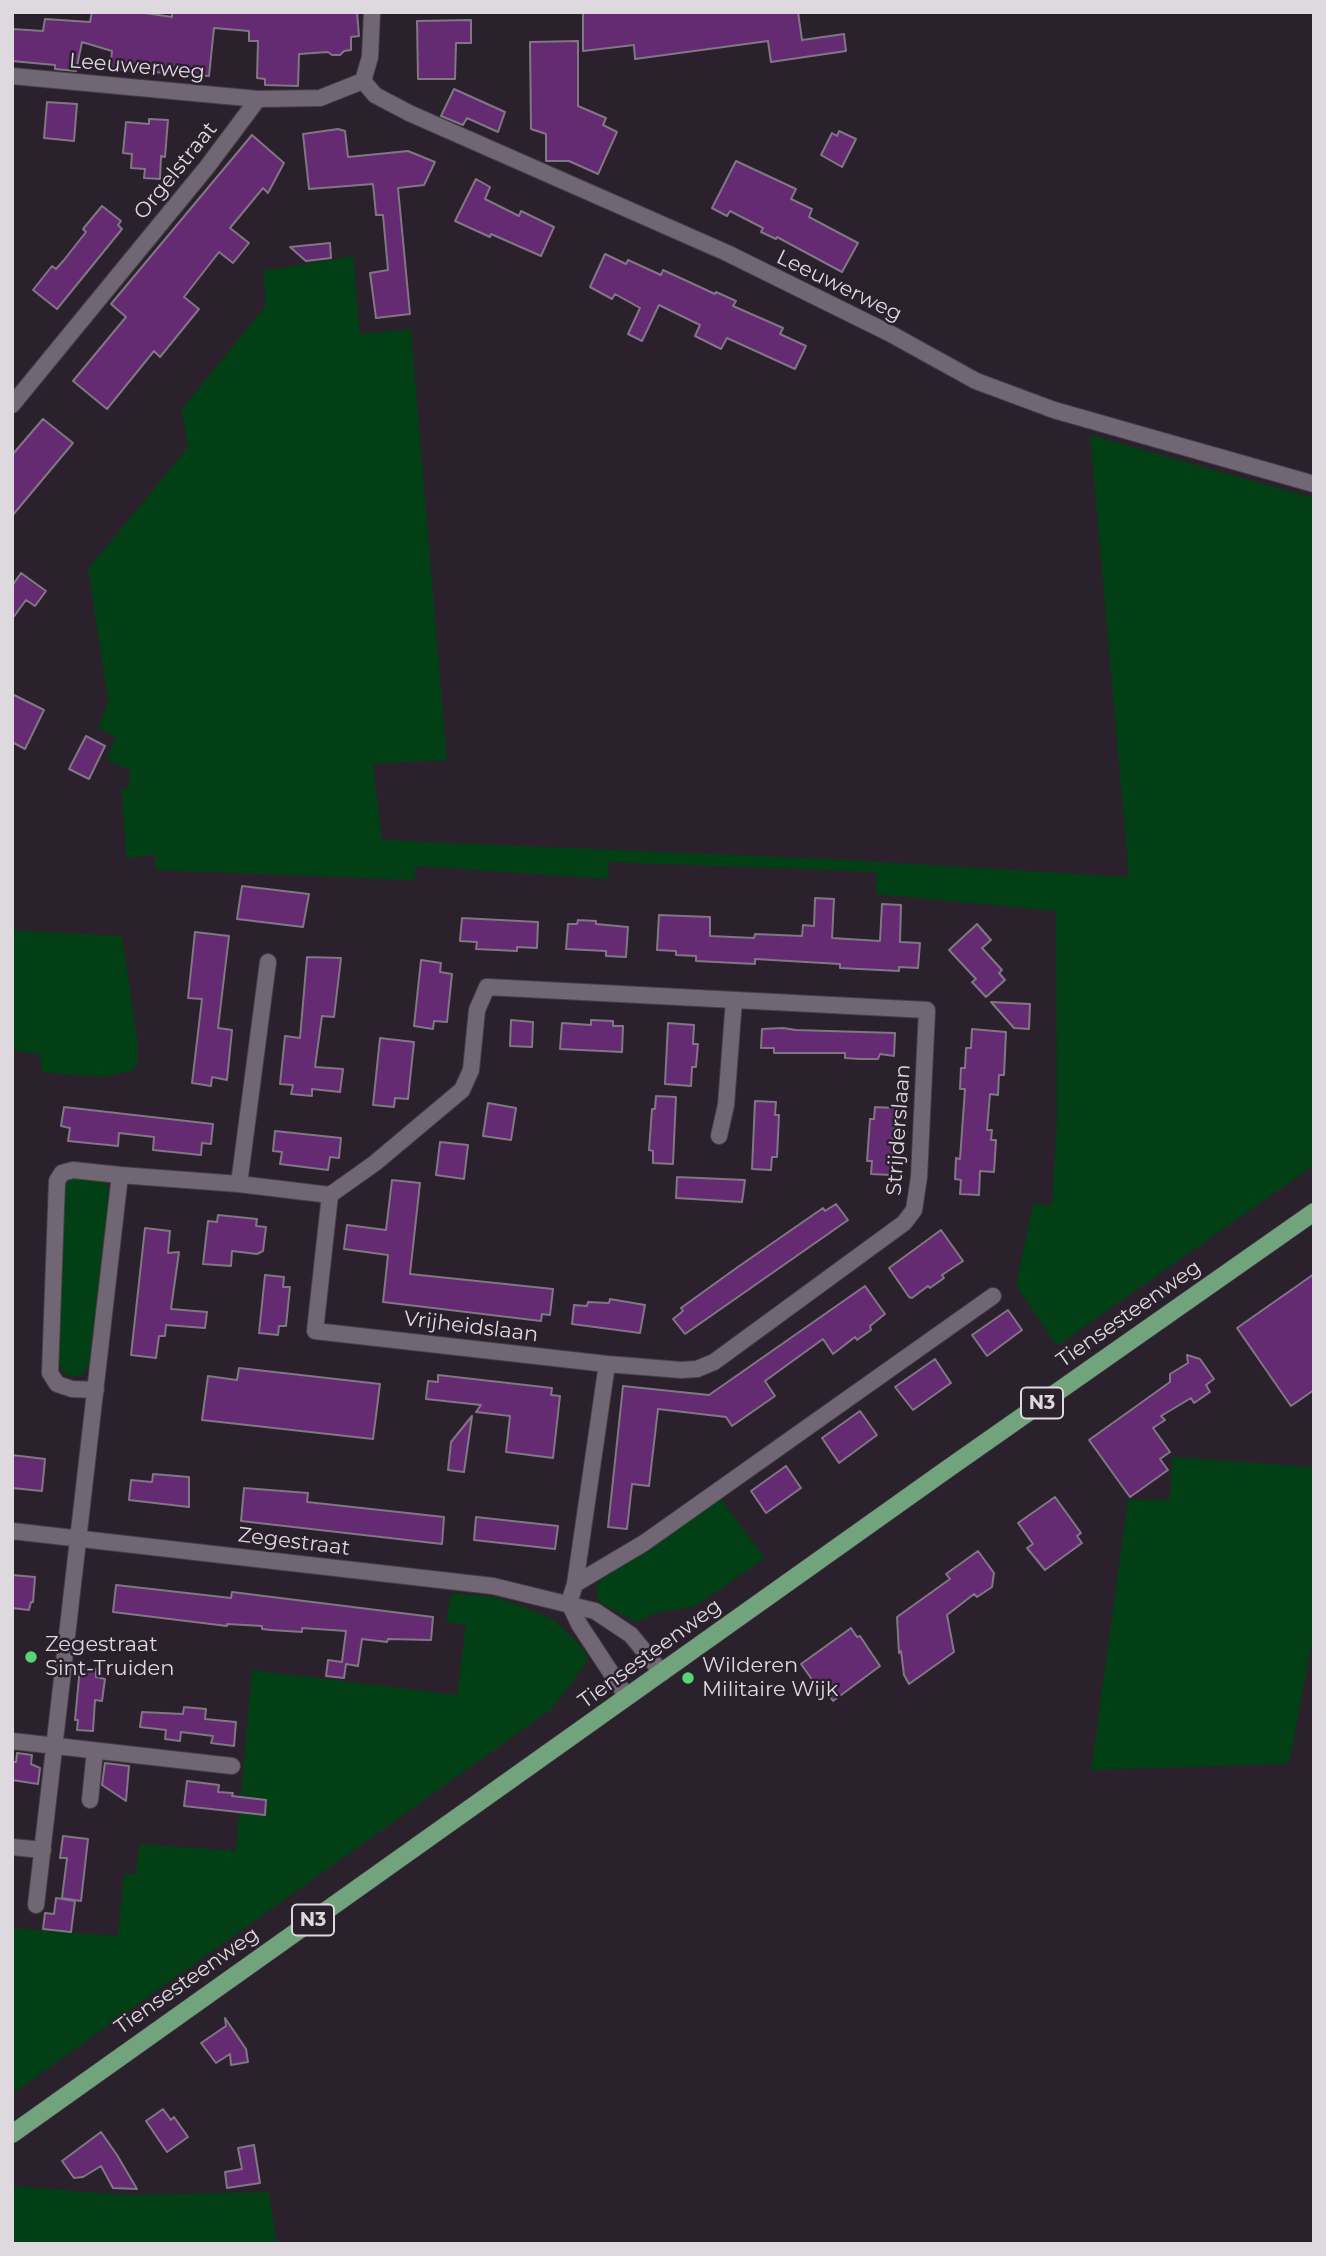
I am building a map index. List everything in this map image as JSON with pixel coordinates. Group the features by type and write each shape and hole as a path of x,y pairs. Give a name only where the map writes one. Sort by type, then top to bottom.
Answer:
{"main road":[{"name":"Tiensesteenweg","path":"12,2134 1314,1212"}],"street":[{"path":"258,99 320,98 363,81 370,57 372,12"},
{"name":"Leeuwerweg","path":"12,76 258,99"},
{"name":"Leeuwerweg","path":"363,81 375,95 409,113 727,253 891,334 976,381 1054,410 1314,484"},
{"name":"Orgelstraat","path":"12,405 258,99"},
{"path":"239,1184 268,962"},
{"name":"Strijderslaan","path":"330,1195 403,1140 462,1090 471,1070 477,1010 487,987 927,1010 919,1177 914,1210 904,1223 714,1362 697,1369 681,1370 607,1364"},
{"path":"719,1136 726,1105 734,1000"},
{"path":"96,1390 72,1389 57,1384 50,1373 57,1181 62,1173 73,1170 239,1184 330,1195"},
{"path":"36,1905 121,1175"},
{"name":"Vrijheidslaan","path":"330,1195 315,1331 607,1364"},
{"path":"575,1584 643,1543 993,1296"},
{"path":"607,1364 575,1584 569,1603 579,1624 627,1697"},
{"name":"Zegestraat","path":"12,1531 493,1586 595,1611 631,1635 662,1673"},
{"path":"12,1741 232,1766"},
{"path":"90,1800 95,1751"},
{"path":"12,1847 43,1850"}],"green space":[{"path":"353,256 360,334 411,329 447,760 373,764 382,840 830,859 1129,877 1090,435 1314,498 1314,1165 1057,1346 1016,1286 1033,1204 1052,1205 1057,1119 1056,911 876,894 876,872 609,862 608,879 415,866 415,880 155,870 155,854 127,859 121,789 129,788 130,771 106,759 116,738 98,728 108,701 88,569 188,447 182,409 266,305 263,271"},
{"path":"13,930 122,936 138,1044 137,1066 132,1071 102,1077 42,1072 40,1054 12,1051"},
{"path":"75,1176 95,1176 104,1182 109,1190 91,1361 83,1375 71,1377 62,1371 58,1359 62,1193 69,1179"},
{"path":"1172,1457 1314,1467 1314,1632 1287,1764 1091,1770 1128,1500 1170,1499"},
{"path":"720,1498 765,1558 694,1607 658,1612 636,1622 599,1602 596,1588 598,1582"},
{"path":"451,1593 495,1597 554,1620 577,1642 588,1660 553,1708 12,2094 12,1928 118,1936 124,1874 136,1874 139,1844 236,1851 252,1670 457,1695 466,1625 446,1622"},
{"path":"12,2186 128,2195 269,2192 277,2244 12,2244"}],"building":[{"path":"92,12 139,12 172,17 172,12 357,12 359,36 351,37 351,50 340,55 328,52 299,54 298,86 265,85 265,79 257,78 258,41 249,41 249,31 214,28 209,76 110,69 112,51 82,42 76,71 55,69 55,65 12,61 12,29 43,31 45,19 90,22"},
{"path":"583,12 798,12 802,40 844,34 846,51 771,62 768,41 635,59 634,45 583,51"},
{"path":"471,20 471,43 456,43 455,79 418,79 417,21"},
{"path":"578,41 578,106 606,118 603,125 617,132 598,174 569,161 546,161 546,134 531,129 530,42"},
{"path":"454,89 505,112 498,132 467,118 463,125 441,116"},
{"path":"47,102 77,104 74,141 44,138"},
{"path":"149,119 168,120 160,179 144,178 145,169 131,168 132,154 123,153 126,122 149,124"},
{"path":"338,129 345,131 348,157 408,151 435,162 424,185 398,188 410,314 376,318 370,273 388,270 383,215 376,215 373,184 309,189 303,134"},
{"path":"839,131 856,139 842,167 821,155 832,133 837,136"},
{"path":"252,135 284,163 268,193 263,188 230,228 249,243 233,263 219,252 184,297 199,309 160,357 154,351 107,409 73,381 126,317 111,304"},
{"path":"736,161 796,189 791,199 812,209 809,217 858,243 842,272 777,237 776,239 761,232 763,228 730,211 727,216 712,208"},
{"path":"476,179 490,187 485,199 519,216 521,211 554,227 541,256 455,221"},
{"path":"102,206 121,221 118,225 122,229 57,309 33,290 52,266 56,269 64,260 86,232 83,229"},
{"path":"330,243 331,258 306,261 290,247"},
{"path":"605,254 626,264 628,260 661,275 663,270 715,294 716,292 736,301 733,306 783,328 780,334 806,346 795,369 727,338 721,349 695,336 700,325 659,305 642,341 628,334 640,308 615,294 612,299 590,287"},
{"path":"43,419 73,443 12,516 12,455"},
{"path":"21,573 46,591 35,606 26,600 12,619 12,586"},
{"path":"12,694 44,710 25,749 12,742"},
{"path":"86,736 105,746 89,779 69,769"},
{"path":"242,886 309,894 303,927 237,919"},
{"path":"815,898 834,899 832,938 880,941 882,904 901,905 900,942 920,943 918,968 899,967 899,971 840,968 840,964 755,959 755,964 696,961 696,956 657,950 659,915 710,917 710,936 802,936 803,925 814,926"},
{"path":"462,918 538,922 537,948 517,947 517,951 476,949 477,942 460,941"},
{"path":"578,920 628,927 626,957 606,956 606,951 566,949 568,924 577,924"},
{"path":"977,924 991,940 982,948 1002,970 999,973 1005,980 986,997 972,982 976,979 949,950"},
{"path":"195,932 229,936 218,1028 232,1030 227,1080 212,1077 211,1086 192,1083 202,999 188,998"},
{"path":"307,957 341,958 334,1017 322,1016 315,1067 343,1069 340,1092 312,1089 312,1096 291,1094 293,1085 280,1084 285,1036 300,1038"},
{"path":"421,960 441,963 440,972 452,974 447,1022 434,1021 433,1029 414,1026"},
{"path":"991,1002 1030,1004 1029,1029 1014,1028"},
{"path":"511,1020 533,1022 532,1047 510,1046"},
{"path":"591,1020 613,1021 613,1026 623,1026 622,1052 560,1049 562,1023 591,1025"},
{"path":"668,1023 694,1025 693,1044 698,1044 696,1067 692,1067 691,1086 665,1084"},
{"path":"762,1029 895,1033 894,1056 880,1054 878,1059 860,1059 845,1058 845,1053 774,1053 774,1048 761,1048"},
{"path":"972,1029 1006,1032 1004,1075 999,1075 998,1095 990,1094 987,1130 992,1130 991,1140 996,1140 994,1172 980,1171 979,1195 960,1194 961,1180 955,1179 956,1158 960,1159 965,1089 960,1089 961,1068 965,1068 966,1048 971,1048"},
{"path":"380,1038 414,1042 408,1099 395,1098 394,1107 373,1105"},
{"path":"656,1096 676,1097 673,1164 653,1163 653,1151 649,1150 652,1109 655,1109"},
{"path":"755,1101 776,1102 775,1115 779,1115 777,1157 772,1157 771,1170 752,1169"},
{"path":"488,1103 516,1108 511,1140 483,1136"},
{"path":"64,1107 213,1124 211,1144 202,1143 201,1155 153,1150 154,1137 119,1133 118,1146 68,1141 70,1128 61,1126"},
{"path":"875,1107 895,1108 891,1175 871,1174 872,1161 867,1161 870,1119 874,1119"},
{"path":"275,1131 341,1138 339,1158 330,1157 328,1170 280,1164 282,1152 273,1151"},
{"path":"440,1142 468,1145 464,1179 436,1175"},
{"path":"677,1177 745,1180 742,1202 676,1198"},
{"path":"392,1180 420,1183 410,1274 553,1289 550,1315 542,1314 541,1321 383,1302 388,1255 344,1249 347,1225 386,1230"},
{"path":"836,1204 848,1220 685,1334 673,1319 683,1311 681,1308 735,1269 823,1208 825,1211"},
{"path":"218,1215 257,1219 256,1226 266,1227 263,1251 257,1254 232,1251 231,1266 203,1264 208,1221 217,1222"},
{"path":"145,1228 170,1231 168,1253 179,1252 171,1309 207,1312 205,1328 166,1325 165,1336 159,1336 156,1358 131,1355"},
{"path":"941,1230 963,1261 942,1275 944,1278 930,1288 928,1286 912,1298 909,1297 889,1268"},
{"path":"1314,1274 1314,1390 1291,1406 1237,1328"},
{"path":"265,1275 284,1277 283,1287 290,1287 286,1326 279,1326 278,1335 259,1333"},
{"path":"865,1286 885,1314 870,1326 871,1330 857,1340 855,1337 833,1354 823,1339 765,1381 775,1396 732,1426 726,1417 658,1409 649,1486 632,1484 627,1529 608,1527 623,1386 709,1395"},
{"path":"610,1299 645,1305 640,1333 572,1324 574,1305 587,1306 588,1302 609,1303"},
{"path":"1008,1310 1022,1330 987,1356 972,1335"},
{"path":"1187,1355 1200,1359 1214,1379 1206,1385 1210,1392 1194,1403 1191,1398 1161,1416 1165,1420 1153,1428 1170,1452 1160,1459 1168,1470 1130,1497 1089,1440 1170,1382 1170,1374 1188,1363"},
{"path":"935,1359 951,1383 913,1410 895,1387"},
{"path":"239,1368 380,1384 373,1439 202,1420 208,1376 237,1380"},
{"path":"438,1375 552,1388 551,1395 560,1396 553,1458 506,1452 510,1416 476,1412 481,1405 426,1399 428,1381 438,1382"},
{"path":"860,1411 877,1435 839,1463 822,1438"},
{"path":"472,1416 464,1472 448,1470 451,1442"},
{"path":"12,1455 45,1459 42,1491 12,1488"},
{"path":"786,1466 801,1488 766,1513 751,1491"},
{"path":"153,1474 189,1477 189,1507 129,1500 131,1480 152,1482"},
{"path":"244,1488 308,1493 307,1502 444,1517 442,1544 241,1521"},
{"path":"1055,1497 1081,1533 1077,1536 1082,1543 1045,1570 1027,1548 1033,1544 1018,1523"},
{"path":"476,1517 558,1526 555,1549 474,1540"},
{"path":"978,1551 994,1573 992,1587 977,1597 974,1594 947,1615 954,1652 909,1684 904,1675 901,1651 899,1653 897,1617 950,1579 946,1574"},
{"path":"12,1575 35,1577 33,1602 29,1610 12,1608"},
{"path":"116,1585 231,1598 232,1592 433,1617 431,1640 388,1639 387,1642 362,1639 358,1666 346,1664 344,1678 326,1676 328,1660 342,1662 346,1631 302,1628 302,1632 271,1630 262,1629 262,1626 227,1626 113,1612"},
{"path":"851,1628 857,1637 860,1636 880,1666 833,1701 827,1692 823,1695 801,1664"},
{"path":"80,1667 96,1669 96,1677 105,1679 102,1701 95,1700 93,1731 77,1730 78,1720 75,1720"},
{"path":"184,1707 206,1709 205,1719 236,1722 234,1746 211,1743 213,1736 181,1732 180,1741 165,1739 166,1730 140,1727 142,1712 183,1714"},
{"path":"17,1753 32,1755 31,1764 40,1768 38,1784 12,1780 12,1762 16,1762"},
{"path":"105,1763 129,1766 126,1801 102,1785"},
{"path":"187,1781 219,1785 218,1792 233,1793 232,1796 266,1800 265,1815 184,1806"},
{"path":"63,1836 88,1839 81,1901 62,1898 67,1858 60,1858"},
{"path":"56,1898 75,1901 71,1932 43,1929 45,1913 54,1914"},
{"path":"225,2018 246,2049 248,2062 231,2065 230,2054 216,2063 201,2043 226,2026"},
{"path":"163,2109 171,2120 174,2117 188,2137 167,2152 146,2121"},
{"path":"101,2132 137,2189 113,2188 101,2166 83,2177 74,2178 62,2161"},
{"path":"254,2145 260,2183 227,2188 225,2172 242,2169 238,2148"}],"place":[{"name":"Zegestraat Sint-Truiden","path":"31,1657"},
{"name":"Wilderen Militaire Wijk","path":"688,1678"}]}
